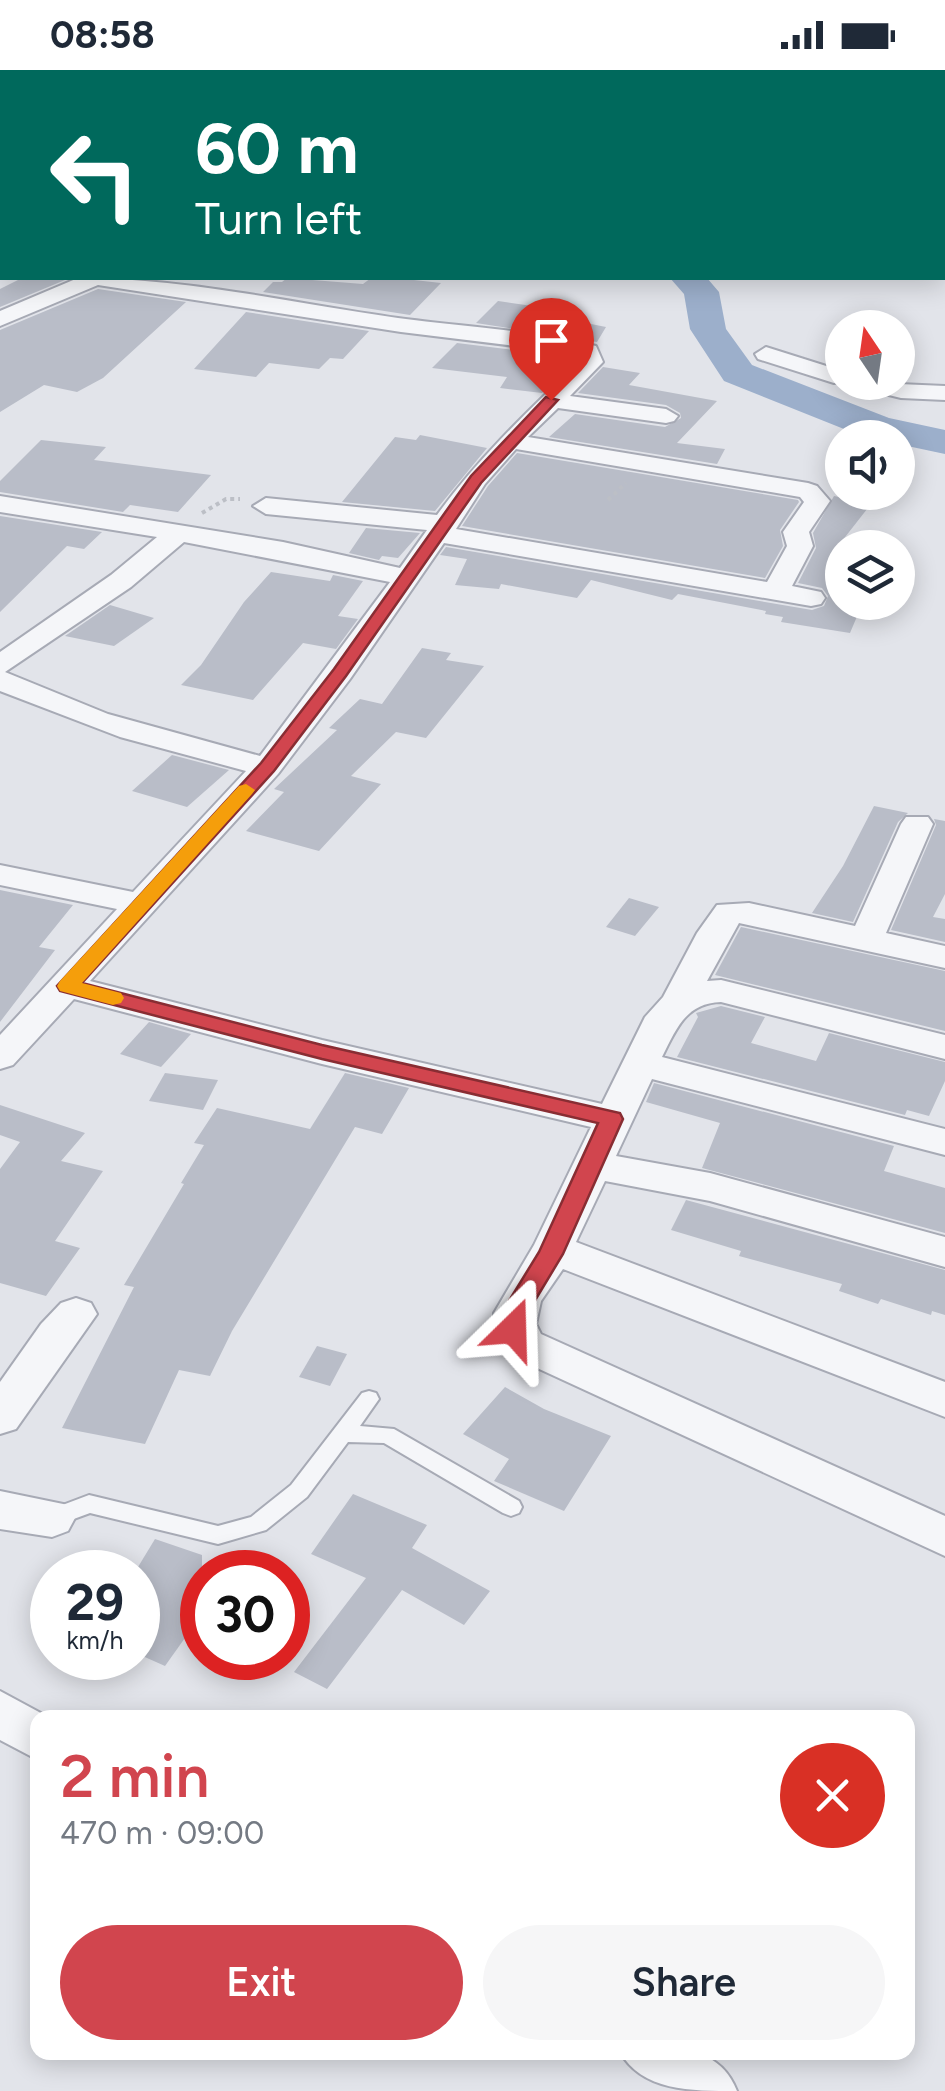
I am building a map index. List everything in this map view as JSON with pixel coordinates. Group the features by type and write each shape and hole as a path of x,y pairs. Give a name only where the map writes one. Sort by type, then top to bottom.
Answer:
{"street":[{"path":"0,319 90,280"},
{"path":"0,1057 268,767 510,441 592,362 588,351 262,296 114,280"},
{"path":"766,354 825,373"},
{"path":"915,392 945,394"},
{"path":"551,400 666,416"},
{"path":"510,441 808,491 817,501 796,532 800,546 775,592"},
{"path":"266,506 442,529 810,598"},
{"path":"2,517 29,508 300,553 406,577"},
{"path":"0,665 121,580 178,533"},
{"path":"0,680 99,718 268,767"},
{"path":"866,940 917,824"},
{"path":"0,874 140,904"},
{"path":"945,957 730,912 714,933 680,999 662,1017 612,1119 594,1166 570,1206 550,1254 512,1317 517,1337 526,1345 945,1538"},
{"path":"68,986 322,1052 612,1119"},
{"path":"680,999 702,991 721,991 945,1047"},
{"path":"642,1064 945,1142"},
{"path":"594,1166 710,1186 945,1252"},
{"path":"550,1254 566,1254 945,1400"},
{"path":"0,1417 56,1335 76,1314"},
{"path":"0,1510 52,1518"},
{"path":"0,1712 30,1732"},
{"path":"661,2060 708,2091"}],"lane":[{"path":"52,1518 90,1504 218,1535 258,1524 299,1491 369,1398"},
{"path":"342,1434 387,1435 511,1507"}],"building":[{"path":"18,280 65,280 0,307 0,289"},
{"path":"273,282 441,283 410,315 263,292"},
{"path":"98,289 186,302 103,378 77,392 44,385 0,412 0,330"},
{"path":"498,301 560,310 556,317 606,327 597,342 476,323"},
{"path":"246,312 369,331 343,359 330,358 319,369 269,363 256,377 194,369"},
{"path":"457,343 576,360 542,393 500,388 507,377 432,368"},
{"path":"603,367 640,373 629,385 717,401 677,443 725,449 717,464 549,437 575,414 665,427 681,418 680,413 666,405 578,393"},
{"path":"420,435 487,448 435,511 342,502 395,437 416,440"},
{"path":"41,440 106,447 94,460 211,475 178,512 130,505 123,512 0,492 0,481"},
{"path":"517,453 799,502 780,530 783,546 765,578 462,526 488,486"},
{"path":"826,510 866,510 851,530 825,530 825,592 798,583 816,548 813,533"},
{"path":"0,516 102,532 84,549 67,546 0,612"},
{"path":"366,528 420,533 398,558 382,556 379,560 349,553"},
{"path":"446,547 812,610 824,606 825,620 856,620 850,633 781,622 783,617 765,614 766,611 678,594 672,600 591,580 577,598 501,584 499,589 455,585 467,559 440,555"},
{"path":"271,572 330,581 333,575 363,581 338,616 358,619 336,649 303,643 253,700 181,685 201,665 244,602"},
{"path":"110,605 154,618 114,646 65,636"},
{"path":"422,648 451,653 446,660 484,666 426,738 396,732 351,776 381,784 319,851 246,831 284,792 274,789 337,730 329,728 360,699 382,704"},
{"path":"172,755 229,770 187,807 132,791"},
{"path":"874,806 908,813 898,822 853,922 812,913 843,866"},
{"path":"934,819 945,821 945,894 933,917 945,919 945,942 891,930 936,825"},
{"path":"0,890 73,905 39,947 55,950 0,1022"},
{"path":"629,898 659,907 635,936 606,927"},
{"path":"741,927 945,971 945,1031 715,975"},
{"path":"721,1006 765,1017 751,1043 816,1061 829,1033 945,1062 945,1081 929,1116 907,1110 905,1115 677,1057 698,1017 696,1013"},
{"path":"149,1022 191,1034 161,1067 120,1054"},
{"path":"165,1073 218,1080 203,1110 149,1101"},
{"path":"345,1073 409,1088 382,1134 355,1127 232,1331 210,1376 179,1370 145,1444 62,1428 134,1287 124,1285 184,1184 181,1183 204,1145 194,1143 217,1108 310,1129"},
{"path":"654,1083 894,1146 884,1171 945,1188 945,1233 702,1168 720,1123 646,1102"},
{"path":"0,1105 85,1133 61,1161 103,1171 55,1241 80,1248 46,1296 0,1283 0,1169 20,1142 0,1135"},
{"path":"686,1200 945,1270 945,1315 932,1311 931,1315 881,1299 878,1304 839,1291 842,1284 739,1256 741,1251 671,1230"},
{"path":"317,1346 347,1354 330,1386 299,1377"},
{"path":"505,1387 544,1409 611,1436 564,1511 494,1481 509,1459 463,1434"},
{"path":"353,1494 427,1525 412,1548 490,1591 464,1625 402,1590 327,1689 310,1680 310,1651 366,1578 311,1554"},
{"path":"155,1539 187,1550 180,1550 180,1645 165,1666 160,1664 160,1550 148,1550"}],"waterway":[{"path":"690,280 701,292 708,329 738,373 878,428 945,442"}],"slow traffic":[{"path":"113,998 68,986 246,790"}],"route":[{"path":"513,1329 512,1317 550,1254 570,1206 594,1166 612,1119 322,1052 68,986 268,767 340,673 476,480 551,400"}]}
